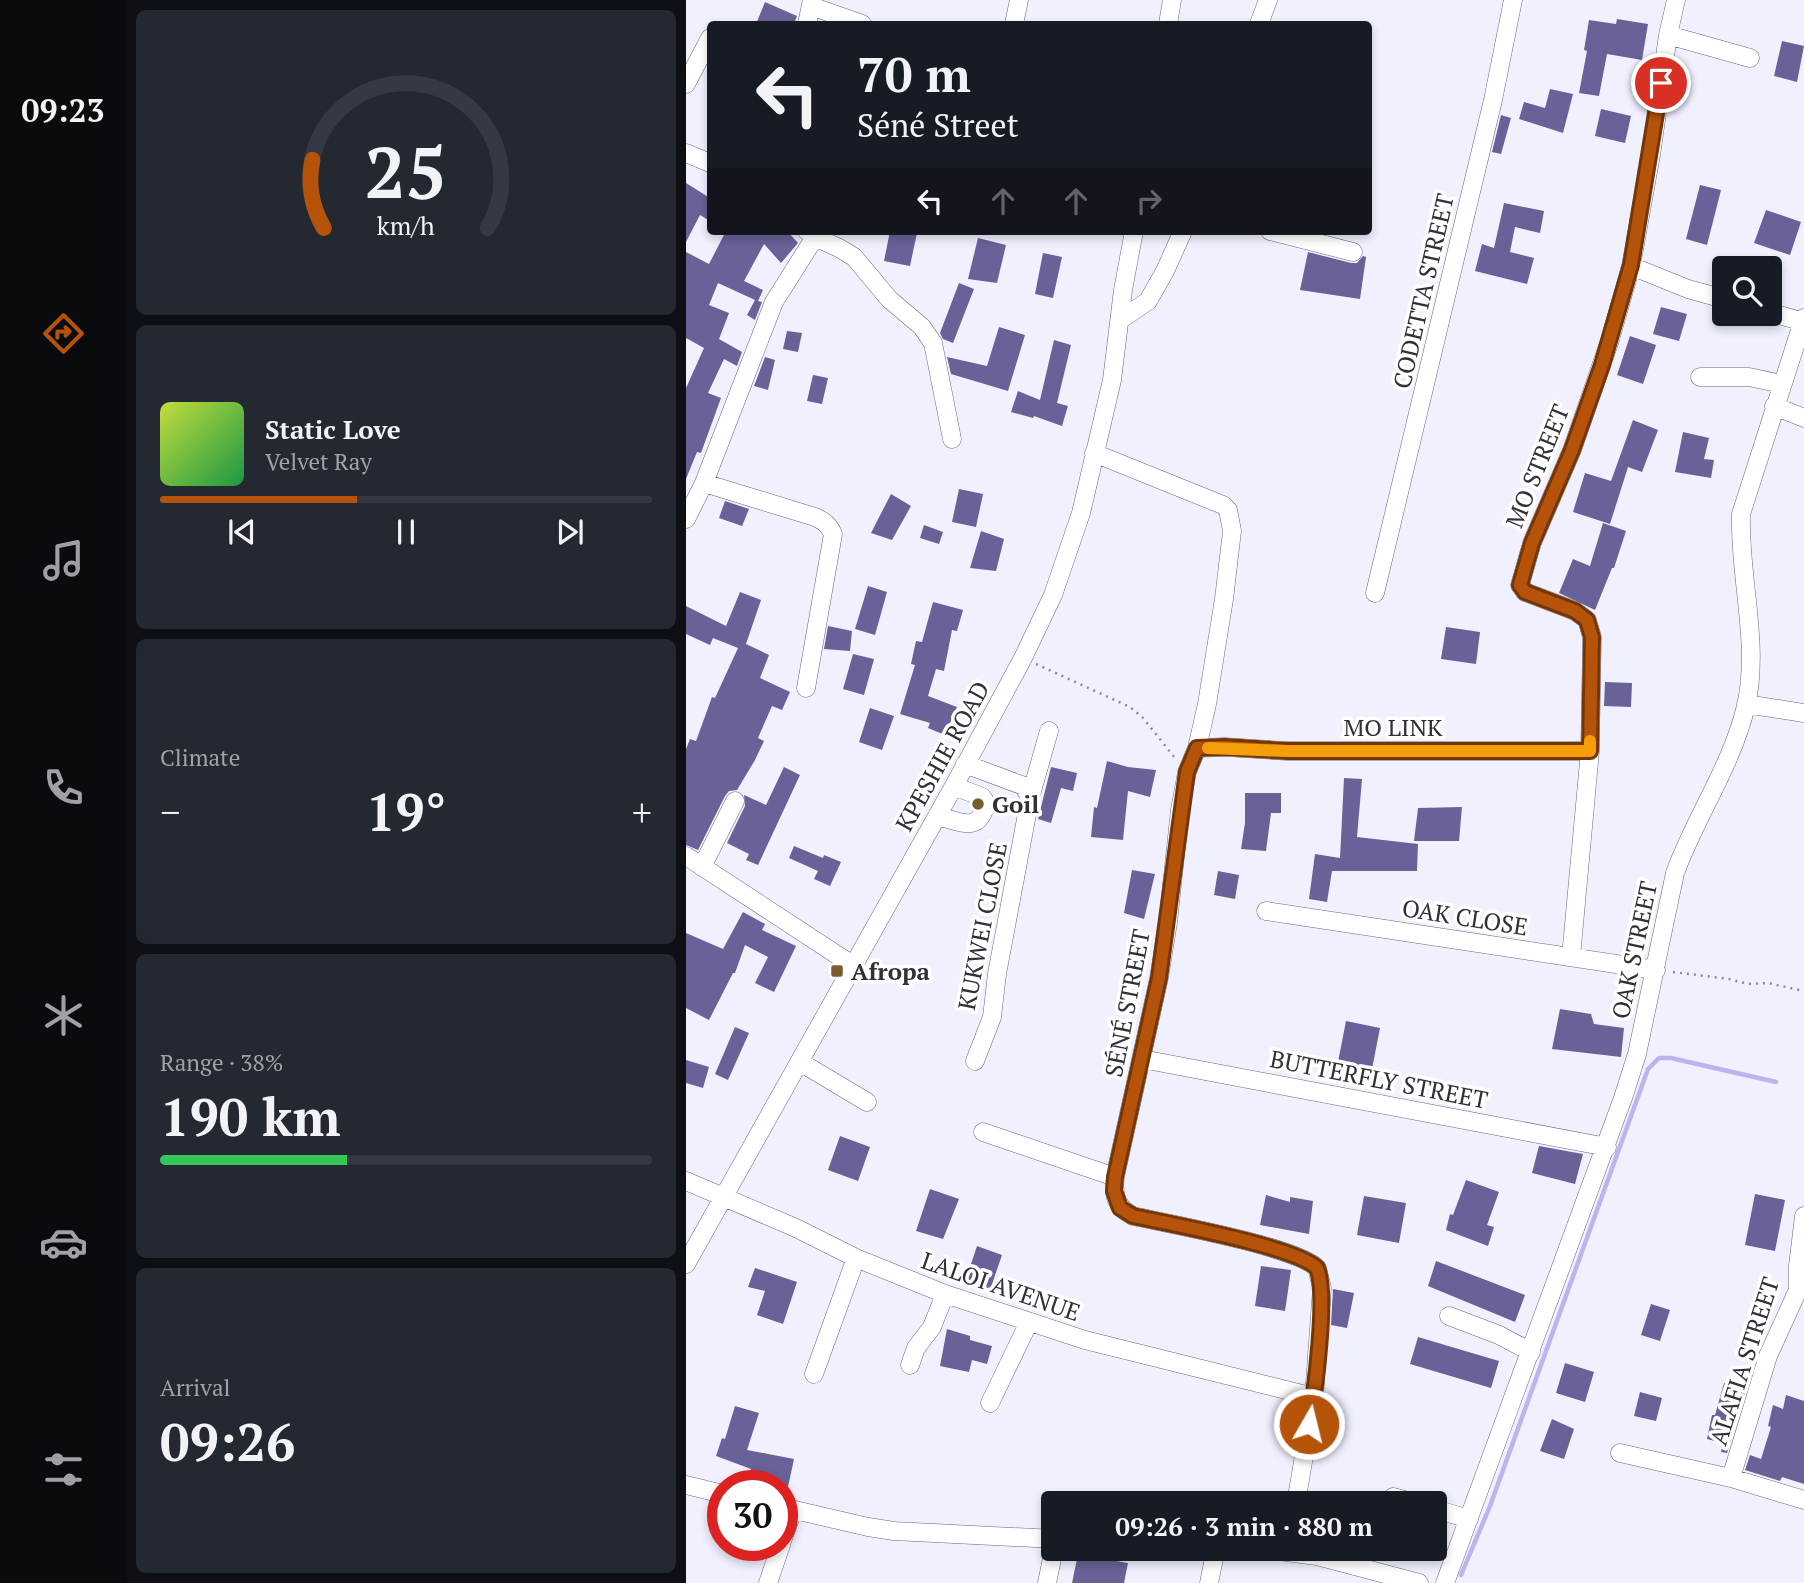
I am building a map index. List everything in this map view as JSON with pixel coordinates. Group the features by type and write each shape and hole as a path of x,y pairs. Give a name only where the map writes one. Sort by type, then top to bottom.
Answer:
{"street":[{"path":"1015,21 1019,0"},
{"path":"1168,21 1172,0"},
{"path":"1259,21 1268,0"},
{"name":"CODETTA STREET","path":"1375,593 1493,100 1513,0"},
{"name":"MO STREET","path":"1571,957 1590,751 1592,637 1587,620 1575,611 1525,592 1520,585 1532,543 1572,450 1605,355 1631,265 1675,0"},
{"path":"808,21 812,3 855,21"},
{"path":"1668,35 1750,58"},
{"path":"686,84 707,44"},
{"path":"686,153 707,162"},
{"path":"686,519 704,483 774,302 810,235"},
{"path":"813,235 854,257 889,299 922,327 933,343 952,439"},
{"name":"KPESHIE ROAD","path":"686,1264 954,786 1023,658 1053,595 1081,513 1112,380 1132,235"},
{"path":"1119,320 1148,301 1181,235"},
{"path":"1286,235 1353,252"},
{"path":"1631,265 1688,289 1712,296"},
{"path":"1782,315 1804,320"},
{"name":"OAK STREET","path":"1445,1583 1607,1147 1637,1054 1675,873 1725,766 1746,704 1751,661 1740,536 1741,514 1804,320"},
{"path":"1700,377 1749,377 1782,384"},
{"path":"1774,407 1804,418"},
{"name":"SÉNÉ STREET","path":"1094,453 1223,505 1228,510 1232,531 1228,575 1207,704 1197,748 1187,772 1180,810 1168,922 1114,1191 1120,1208 1133,1216 1262,1246 1303,1258 1317,1268 1322,1288 1314,1398 1298,1491"},
{"path":"704,483 815,517 830,527 833,534 806,688"},
{"path":"1746,704 1804,713"},
{"name":"KUKWEI CLOSE","path":"975,1061 992,1017 997,974 1030,798 1049,731"},
{"name":"MO LINK","path":"1197,748 1287,751 1590,751"},
{"path":"965,764 1024,786 1030,798"},
{"path":"937,816 972,824 980,821 986,803 982,797 954,786"},
{"path":"702,867 735,801"},
{"path":"686,856 854,966"},
{"name":"OAK CLOSE","path":"1266,911 1656,970"},
{"name":"BUTTERFLY STREET","path":"1142,1059 1607,1147"},
{"path":"800,1062 867,1102"},
{"path":"983,1132 1115,1177"},
{"name":"LALOI AVENUE","path":"686,1181 796,1228 856,1258 945,1294 1085,1340 1314,1398"},
{"name":"ALAFIA STREET","path":"1731,1478 1768,1356 1801,1291 1798,1266 1804,1216"},
{"path":"814,1374 856,1258"},
{"path":"910,1365 916,1348 932,1326 945,1294"},
{"path":"1449,1316 1499,1335 1531,1352"},
{"path":"990,1403 1029,1322"},
{"path":"1620,1453 1731,1478 1804,1500"},
{"path":"686,1485 707,1490"},
{"path":"798,1510 894,1531 1041,1538"},
{"path":"1447,1513 1469,1519"},
{"path":"768,1583 776,1561"},
{"path":"1047,1583 1052,1561"},
{"path":"1209,1583 1214,1561"},
{"path":"1328,1561 1393,1579 1419,1583"}],"path":[{"path":"1023,658 1130,707 1143,718 1187,772"},
{"path":"1656,970 1706,975 1748,984 1768,983 1804,991"}],"building":[{"path":"765,2 797,16 795,21 757,21"},
{"path":"1617,19 1648,24 1642,60 1607,54 1599,96 1579,93 1587,51 1584,50 1589,20 1616,24"},
{"path":"1782,41 1804,46 1797,82 1774,76"},
{"path":"1550,89 1573,94 1563,133 1519,119 1524,102 1545,108"},
{"path":"1601,109 1631,116 1625,143 1595,136"},
{"path":"1501,115 1511,118 1501,154 1492,152"},
{"path":"686,183 707,196 707,219 700,215 686,242"},
{"path":"1700,185 1721,190 1707,245 1686,239"},
{"path":"1504,203 1544,211 1540,233 1515,227 1510,252 1534,258 1527,284 1475,271 1482,244 1494,248"},
{"path":"1766,210 1801,222 1790,255 1754,243"},
{"path":"724,235 791,235 798,243 781,263 764,244 744,281 763,290 758,301 762,302 755,320 747,315 755,300 718,283 709,305 729,313 719,339 742,352 737,366 724,359 708,393 721,398 701,453 697,452 686,479 686,388 704,348 686,338 686,252 709,264"},
{"path":"889,235 917,235 910,266 884,261"},
{"path":"978,238 1006,245 997,283 968,279"},
{"path":"1308,252 1351,263 1357,263 1363,256 1366,257 1360,299 1300,290"},
{"path":"1043,253 1062,257 1053,298 1035,294"},
{"path":"959,283 974,289 953,343 943,339 940,333"},
{"path":"1661,307 1687,314 1679,341 1653,334"},
{"path":"999,327 1025,335 1008,391 951,374 947,357 987,366"},
{"path":"787,331 802,333 798,352 783,349"},
{"path":"1630,336 1656,345 1643,384 1617,375"},
{"path":"1054,340 1071,345 1057,403 1068,406 1062,426 1034,416 1033,418 1011,412 1018,391 1040,400"},
{"path":"765,357 775,360 768,390 754,386"},
{"path":"813,375 828,378 822,404 807,401"},
{"path":"1633,420 1658,430 1642,472 1628,467 1610,524 1573,512 1585,473 1611,481"},
{"path":"1683,432 1709,438 1704,459 1714,460 1711,478 1675,472"},
{"path":"959,489 983,494 976,527 952,522"},
{"path":"891,494 911,506 892,540 871,533"},
{"path":"725,501 749,509 742,526 719,518"},
{"path":"1603,523 1626,531 1614,568 1595,610 1559,593 1573,559 1590,566"},
{"path":"924,525 943,532 939,544 920,538"},
{"path":"981,531 1004,539 996,571 970,568"},
{"path":"868,586 887,592 875,635 855,629"},
{"path":"740,592 761,600 746,644 769,655 760,678 790,692 782,710 772,706 758,738 764,741 755,760 737,790 729,791 725,796 698,850 686,845 686,749 690,739 696,741 712,697 715,698 738,648 713,638 710,645 686,634 686,606 726,626"},
{"path":"933,602 963,610 957,631 952,630 944,671 936,669 928,696 957,707 945,735 928,728 930,723 900,714 915,665 911,664 916,641 922,642"},
{"path":"828,626 852,631 850,651 824,649"},
{"path":"1446,627 1480,632 1476,664 1441,659"},
{"path":"853,654 874,659 864,695 843,689"},
{"path":"1605,682 1632,683 1631,707 1604,706"},
{"path":"870,708 894,716 882,750 859,742"},
{"path":"1107,761 1128,767 1156,770 1150,797 1128,791 1123,840 1091,837 1094,807 1097,808"},
{"path":"784,767 800,775 758,865 746,860 749,854 727,843 745,806 744,795 766,805"},
{"path":"1051,767 1077,773 1073,791 1061,788 1051,823 1038,819"},
{"path":"1344,778 1362,779 1357,837 1418,844 1417,871 1332,871 1327,902 1309,899 1315,854 1340,858"},
{"path":"1245,793 1281,793 1281,813 1271,813 1266,851 1241,849 1245,823"},
{"path":"1462,807 1459,841 1414,841 1418,808"},
{"path":"794,846 841,862 830,886 814,879 818,871 789,858"},
{"path":"1132,870 1155,874 1144,919 1124,913"},
{"path":"1218,871 1239,875 1235,899 1214,895"},
{"path":"743,912 765,924 762,930 796,946 774,992 755,983 768,957 745,945 735,973 709,1020 686,1008 686,933 723,949"},
{"path":"1560,1009 1591,1014 1594,1024 1624,1028 1621,1057 1552,1049"},
{"path":"1346,1021 1380,1028 1371,1074 1337,1067"},
{"path":"735,1027 749,1033 728,1080 715,1074"},
{"path":"686,1060 709,1067 703,1088 686,1083"},
{"path":"840,1136 870,1147 858,1181 828,1170"},
{"path":"1539,1146 1583,1154 1575,1184 1532,1173"},
{"path":"1466,1180 1499,1192 1487,1225 1494,1227 1488,1246 1446,1230 1450,1214 1453,1215"},
{"path":"930,1189 959,1199 943,1239 916,1231"},
{"path":"1755,1194 1785,1200 1775,1251 1745,1245"},
{"path":"1266,1195 1290,1202 1290,1197 1313,1201 1309,1234 1260,1225"},
{"path":"1364,1196 1406,1203 1399,1243 1357,1235"},
{"path":"977,1246 1002,1255 989,1293 964,1285"},
{"path":"1436,1261 1525,1295 1515,1322 1428,1286"},
{"path":"1261,1266 1291,1270 1285,1311 1255,1306"},
{"path":"755,1268 797,1282 783,1324 757,1315 765,1291 748,1287"},
{"path":"1333,1289 1354,1293 1347,1328 1331,1325"},
{"path":"1651,1304 1670,1310 1660,1341 1641,1335"},
{"path":"947,1329 970,1336 970,1340 992,1346 987,1364 972,1360 969,1372 940,1366"},
{"path":"1418,1337 1499,1361 1491,1388 1410,1364"},
{"path":"1565,1363 1594,1372 1585,1402 1556,1393"},
{"path":"1724,1383 1746,1390 1727,1453 1721,1452 1723,1443 1707,1439 1712,1415 1715,1415"},
{"path":"1640,1392 1662,1398 1656,1421 1634,1416"},
{"path":"1786,1395 1804,1401 1804,1484 1782,1477 1780,1481 1745,1470 1750,1455 1761,1459 1771,1427 1768,1426 1773,1405 1783,1409"},
{"path":"735,1406 759,1413 747,1450 794,1459 792,1470 751,1470 716,1456 722,1438 725,1439"},
{"path":"1552,1419 1574,1429 1564,1459 1540,1451"},
{"path":"1077,1561 1128,1563 1124,1583 1072,1583"}],"waterway":[{"path":"1461,1575 1490,1506 1648,1069 1659,1058 1671,1058 1776,1082"}],"slow traffic":[{"path":"1208,748 1287,751 1590,751 1590,741"}],"place":[{"name":"Goil","path":"978,804"},
{"name":"Afropa","path":"837,971"}],"route":[{"path":"1309,1424 1314,1398 1322,1288 1317,1268 1303,1258 1262,1246 1133,1216 1120,1208 1114,1191 1159,978 1187,772 1197,748 1287,751 1590,751 1592,637 1587,620 1575,611 1525,592 1520,585 1532,543 1572,450 1602,365 1631,265 1661,83"}]}
